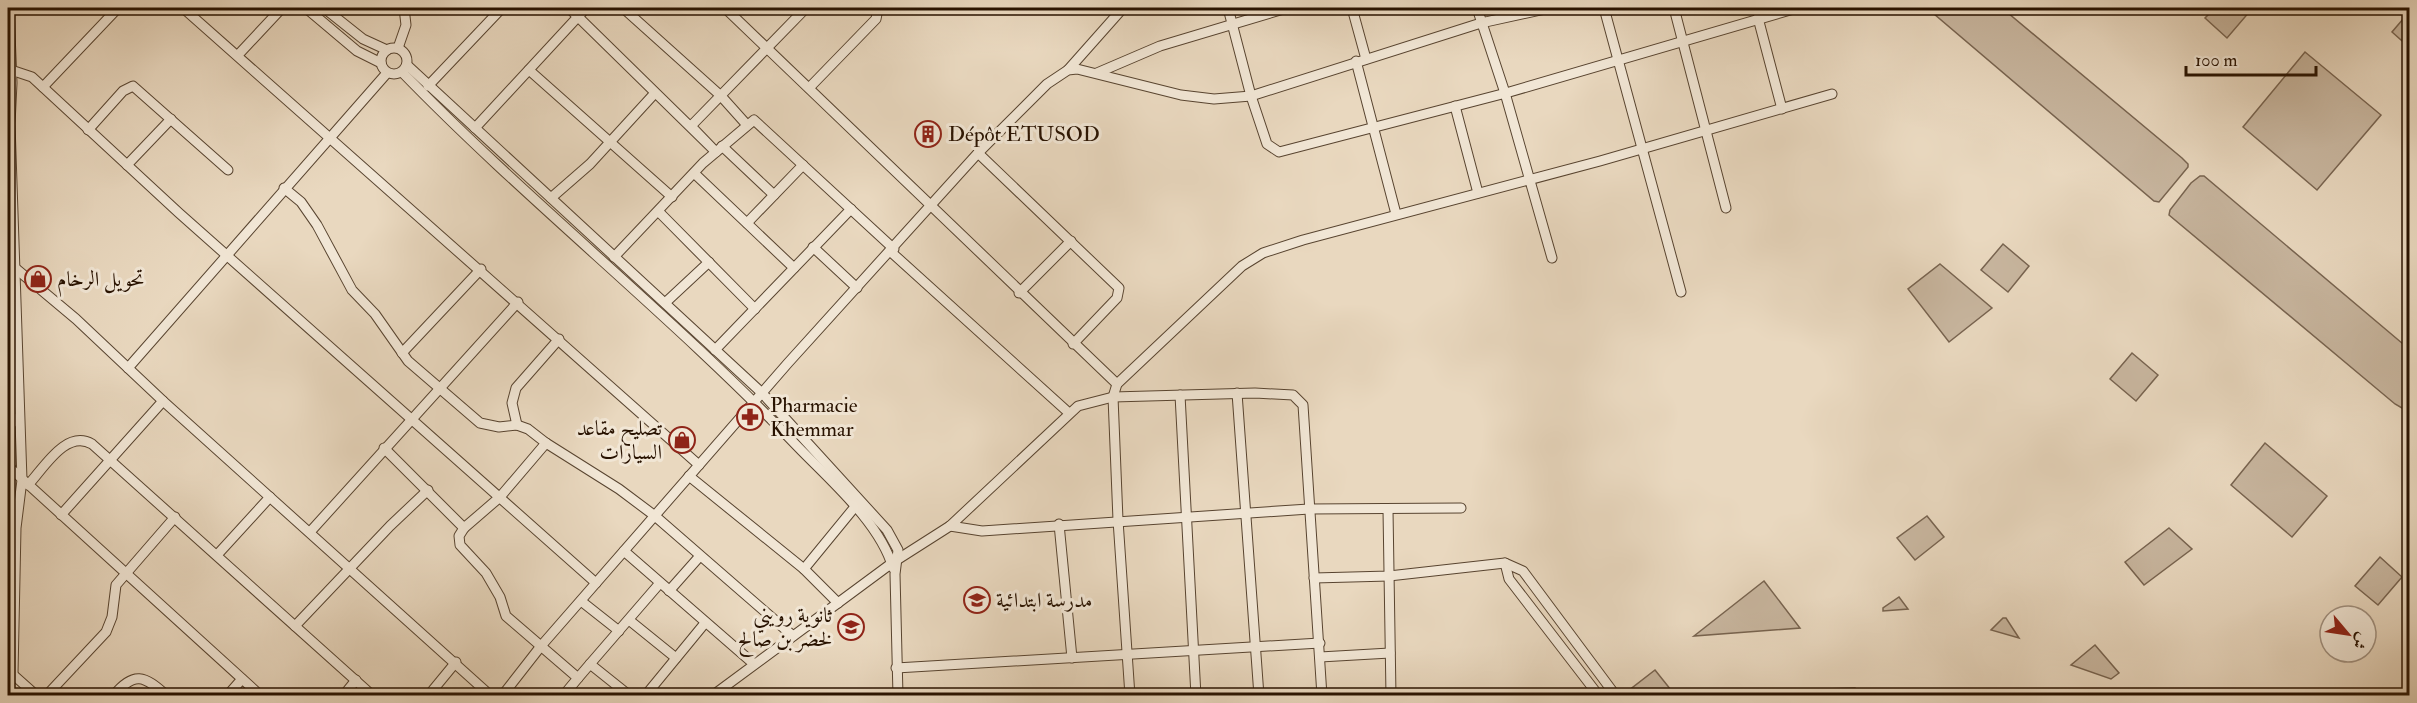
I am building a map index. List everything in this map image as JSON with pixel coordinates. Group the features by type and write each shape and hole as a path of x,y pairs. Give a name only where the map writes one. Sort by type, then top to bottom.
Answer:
{"street":[{"path":"8,523 17,508 25,482 19,417 12,265 9,8"},
{"path":"44,87 118,8"},
{"path":"183,8 481,269 699,465"},
{"path":"238,55 282,8"},
{"path":"306,8 357,51 381,63 387,73 392,75 405,69"},
{"path":"324,8 363,39 406,55 405,69"},
{"path":"381,63 406,25 404,8"},
{"path":"428,86 502,8"},
{"path":"569,8 655,93 719,149"},
{"path":"475,128 586,8"},
{"path":"623,8 721,96 747,125"},
{"path":"725,8 1019,293 1117,384"},
{"path":"774,195 691,126 806,8"},
{"path":"809,88 876,19 877,14 873,8"},
{"path":"502,696 541,646 689,476 978,153 1047,84 1068,70 1123,8"},
{"path":"1228,8 1251,96 1267,144 1279,152 1505,93 1797,8"},
{"path":"1097,73 1160,46 1287,8"},
{"path":"1352,8 1373,126 1396,214"},
{"path":"1477,8 1505,93 1552,258"},
{"path":"1068,70 1097,73 1181,95 1214,99 1251,96 1481,23 1550,8"},
{"path":"1604,8 1681,292"},
{"path":"1674,8 1726,208"},
{"path":"1758,18 1782,109"},
{"path":"9,69 32,77 44,87 88,130 596,583"},
{"path":"405,69 428,86 475,128 762,393 881,522 894,541 898,696"},
{"path":"405,69 755,402 884,542 895,561"},
{"path":"529,70 672,197"},
{"path":"128,368 226,253 387,73"},
{"path":"88,130 129,86 137,88 228,170"},
{"path":"551,198 610,142 655,93"},
{"path":"1130,696 1118,520 1113,397 1117,384 1242,266 1263,253 1396,214 1642,149 1832,94"},
{"path":"1455,106 1478,193"},
{"path":"127,165 171,119"},
{"path":"614,256 659,212 694,172 751,121 758,122 892,250 1069,413"},
{"path":"978,153 1116,284 1119,293 1110,306 1073,344"},
{"path":"747,223 803,165"},
{"path":"694,172 794,268"},
{"path":"284,188 301,202 317,225 352,290 375,314 402,353 439,387 480,423 499,427 517,425 528,429 546,443 604,478 655,516 793,636"},
{"path":"715,350 851,209"},
{"path":"659,212 755,309"},
{"path":"1019,293 1071,241"},
{"path":"813,247 857,288"},
{"path":"665,303 709,262"},
{"path":"12,265 76,319 163,402 456,662 490,696"},
{"path":"402,353 481,269"},
{"path":"310,532 439,387 518,303"},
{"path":"8,318 16,323"},
{"path":"517,425 512,403 516,388 559,339"},
{"path":"1237,393 1258,696"},
{"path":"712,696 895,561 950,526 1069,413 1089,402 1113,397 1237,393 1293,395 1301,401 1322,696"},
{"path":"1180,395 1196,696"},
{"path":"61,515 163,402"},
{"path":"8,427 19,417"},
{"path":"25,482 63,447 75,439 84,439 112,460 373,696"},
{"path":"546,443 500,497 464,528 459,536 460,545 486,573 500,597 507,616 578,678"},
{"path":"384,448 464,528"},
{"path":"8,466 261,696"},
{"path":"689,476 804,568 838,603"},
{"path":"295,626 428,490"},
{"path":"217,555 270,497"},
{"path":"17,508 10,672 37,696"},
{"path":"804,568 854,508"},
{"path":"950,526 982,531 1246,512 1309,509 1461,508"},
{"path":"1388,510 1391,696"},
{"path":"46,696 106,632 112,617 114,592 124,573 175,517"},
{"path":"1059,524 1072,658"},
{"path":"624,551 754,664"},
{"path":"669,591 700,556"},
{"path":"1314,578 1389,576 1505,563 1523,571 1616,696"},
{"path":"1505,563 1509,579 1599,696"},
{"path":"563,696 660,584"},
{"path":"580,601 619,631"},
{"path":"629,620 676,658"},
{"path":"645,696 705,623"},
{"path":"896,668 1320,643"},
{"path":"1320,657 1390,652"},
{"path":"428,696 456,662"},
{"path":"590,664 630,696"},
{"path":"113,696 132,678 141,678 167,696"},
{"path":"227,696 242,679"},
{"path":"343,696 356,680"}],"shaded area":[{"path":"1927,8 2002,8 2182,158 2188,167 2159,202 2154,201"},
{"path":"2215,8 2248,8 2251,10 2227,38 2205,18"},
{"path":"2409,12 2409,47 2392,32"},
{"path":"2305,52 2381,115 2317,190 2243,127"},
{"path":"2200,176 2204,176 2409,349 2409,402 2402,408 2395,404 2169,215 2170,210 2191,183"},
{"path":"2003,244 2029,266 2008,292 1981,270"},
{"path":"1940,264 1992,308 1949,342 1908,289"},
{"path":"2132,353 2158,375 2136,401 2110,379"},
{"path":"2265,443 2327,496 2292,537 2231,485"},
{"path":"1927,516 1944,537 1915,560 1897,538"},
{"path":"2169,528 2192,549 2144,585 2125,562"},
{"path":"2380,557 2402,577 2378,605 2355,586"},
{"path":"1764,581 1800,628 1694,636"},
{"path":"1899,597 1908,609 1883,611 1883,608"},
{"path":"2003,618 2006,618 2019,638 1991,630"},
{"path":"2095,645 2119,673 2111,679 2071,665"},
{"path":"1655,670 1675,695 1631,695 1628,691"},
{"path":"1855,688 1861,695 1831,695 1826,689"}],"place":[{"name":"Dépôt ETUSOD","path":"928,134"},
{"name":"تحويل الرخام","path":"38,279"},
{"name":"Pharmacie Khemmar","path":"750,417"},
{"name":"تصليح مقاعد السيارات","path":"682,440"},
{"name":"مدرسة ابتدائية","path":"977,600"},
{"name":"ثانوية رويني لخضر بن صالح","path":"851,627"}]}
